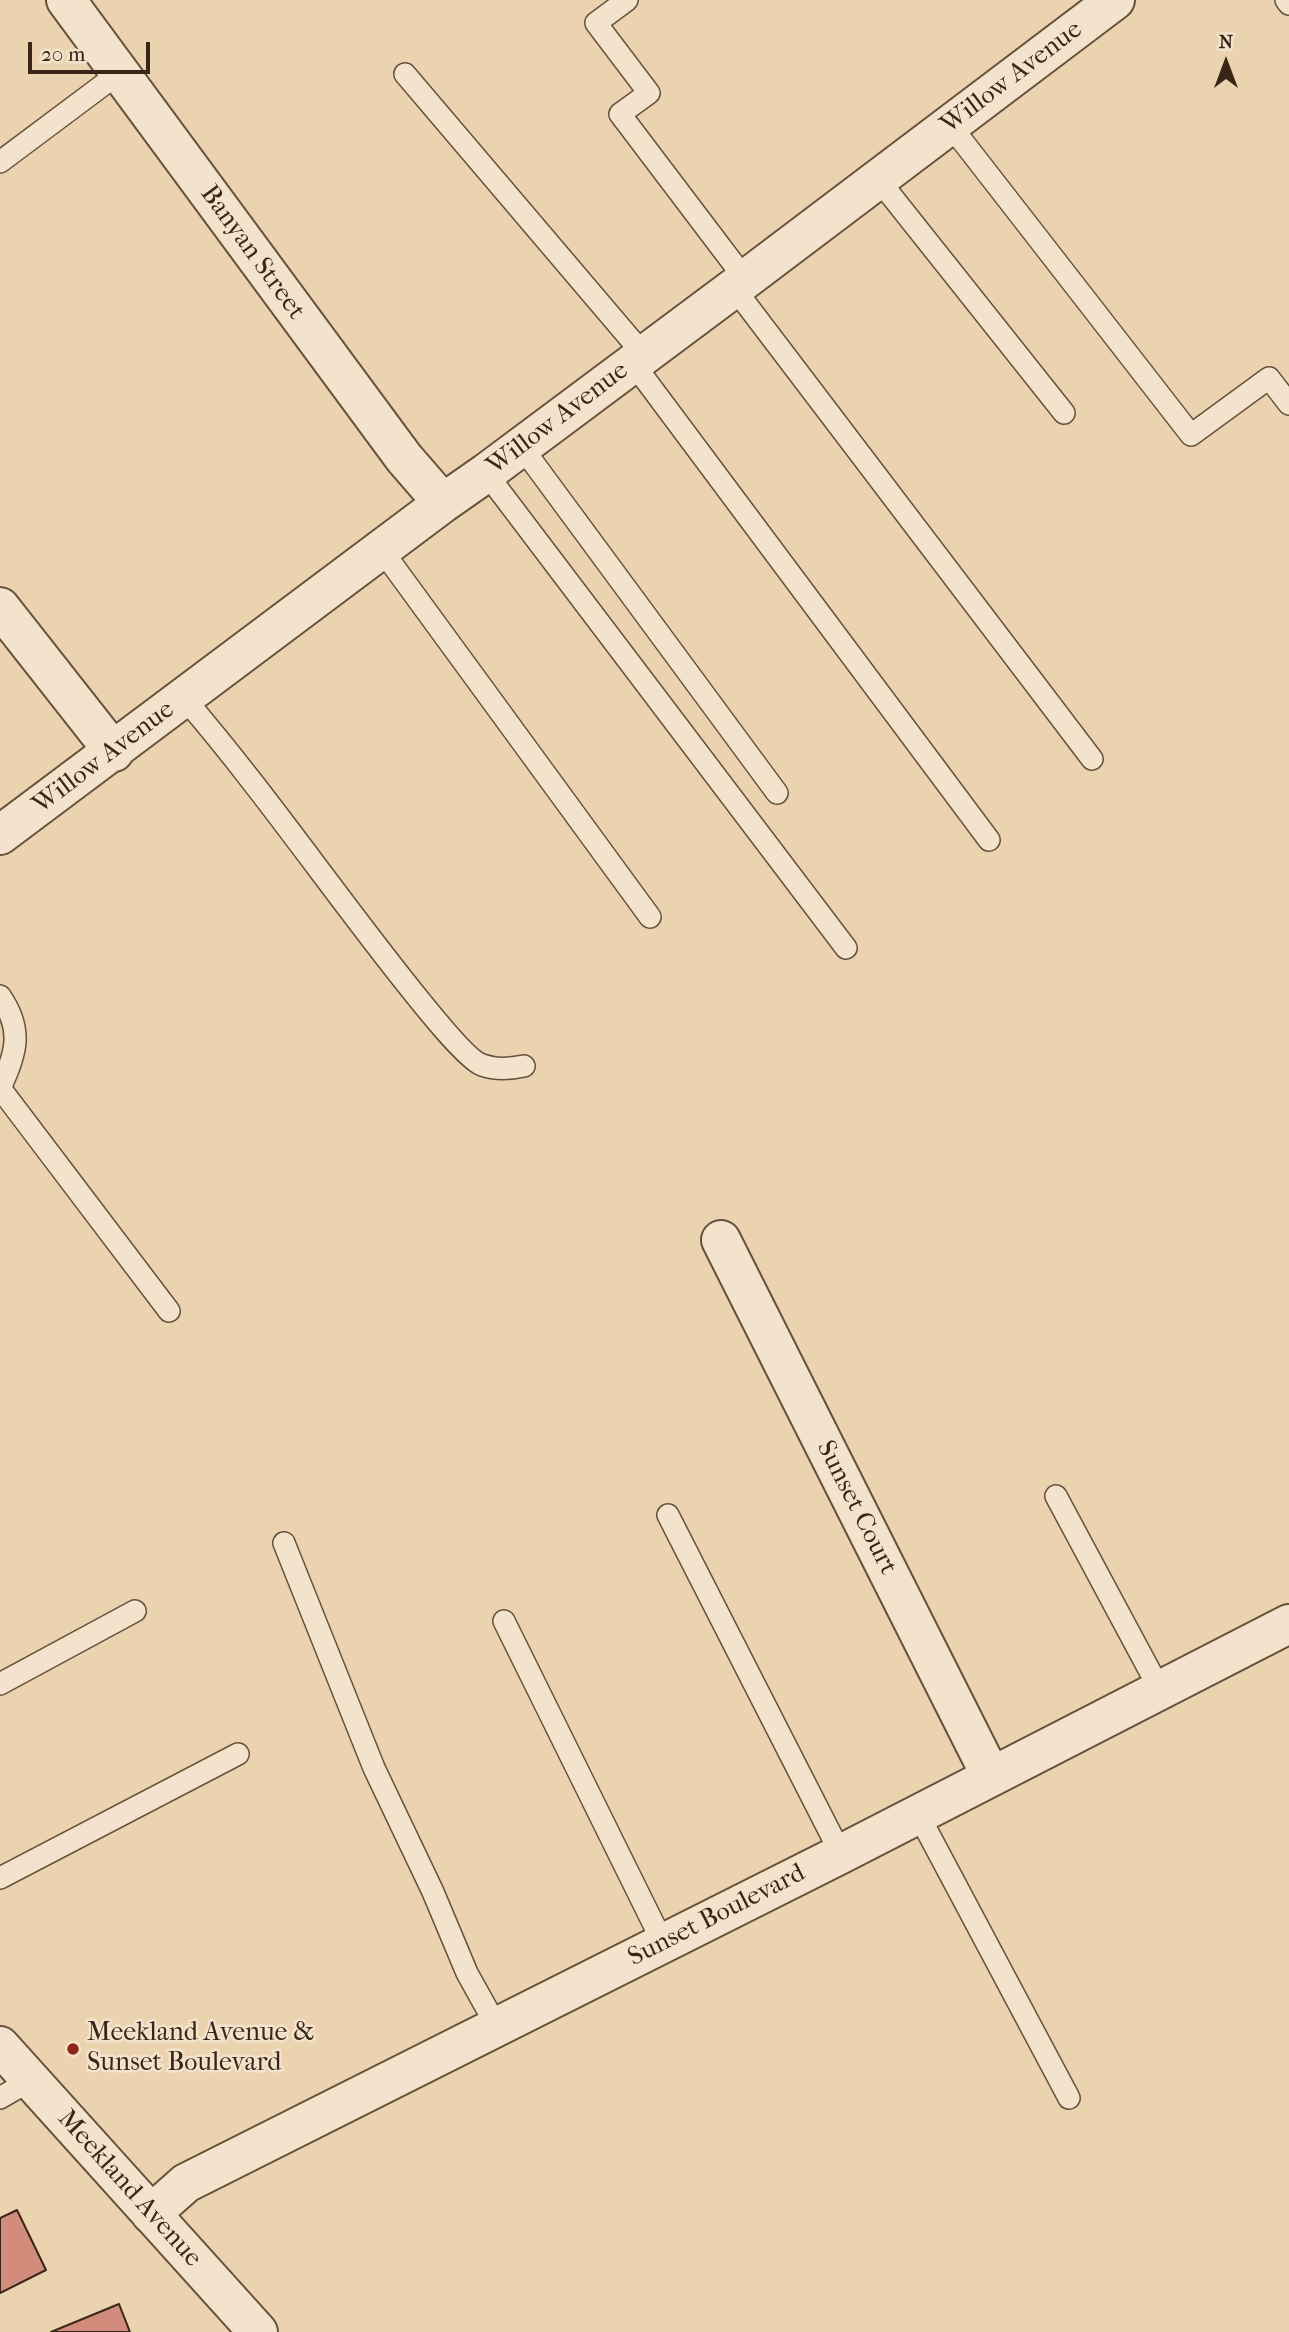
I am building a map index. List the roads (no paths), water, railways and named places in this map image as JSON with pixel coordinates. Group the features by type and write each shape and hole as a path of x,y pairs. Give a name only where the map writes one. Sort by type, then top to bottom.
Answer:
{"street":[{"name":"Banyan Street","path":"65,0 404,458 443,503"},
{"name":"Willow Avenue","path":"0,835 740,284 1115,0"},
{"path":"0,607 114,752"},
{"name":"Sunset Court","path":"722,1240 990,1776"},
{"name":"Sunset Boulevard","path":"151,2214 186,2183 841,1854 1289,1624"},
{"name":"Meekland Avenue","path":"0,2046 15,2089 151,2214 258,2332"}],"lane":[{"path":"627,0 596,23 649,93 620,114 740,284 1092,759"},
{"path":"0,162 119,73"},
{"path":"405,74 638,359 989,840"},
{"path":"950,125 1191,435 1269,378 1289,404"},
{"path":"878,179 1064,413"},
{"path":"522,446 777,793"},
{"path":"486,473 846,948"},
{"path":"381,549 650,917"},
{"path":"184,698 230,752 357,923 451,1037 480,1065 507,1070 524,1066"},
{"path":"0,996 16,1027 12,1063 0,1088 169,1311"},
{"path":"1056,1496 1160,1690"},
{"path":"668,1516 841,1854"},
{"path":"284,1543 374,1768 433,1892 467,1973 497,2027"},
{"path":"0,1684 135,1611"},
{"path":"503,1621 663,1943"},
{"path":"0,1878 238,1754"},
{"path":"918,1814 1069,2098"}],"place":[{"name":"Meekland Avenue & Sunset Boulevard","path":"73,2049"}]}
